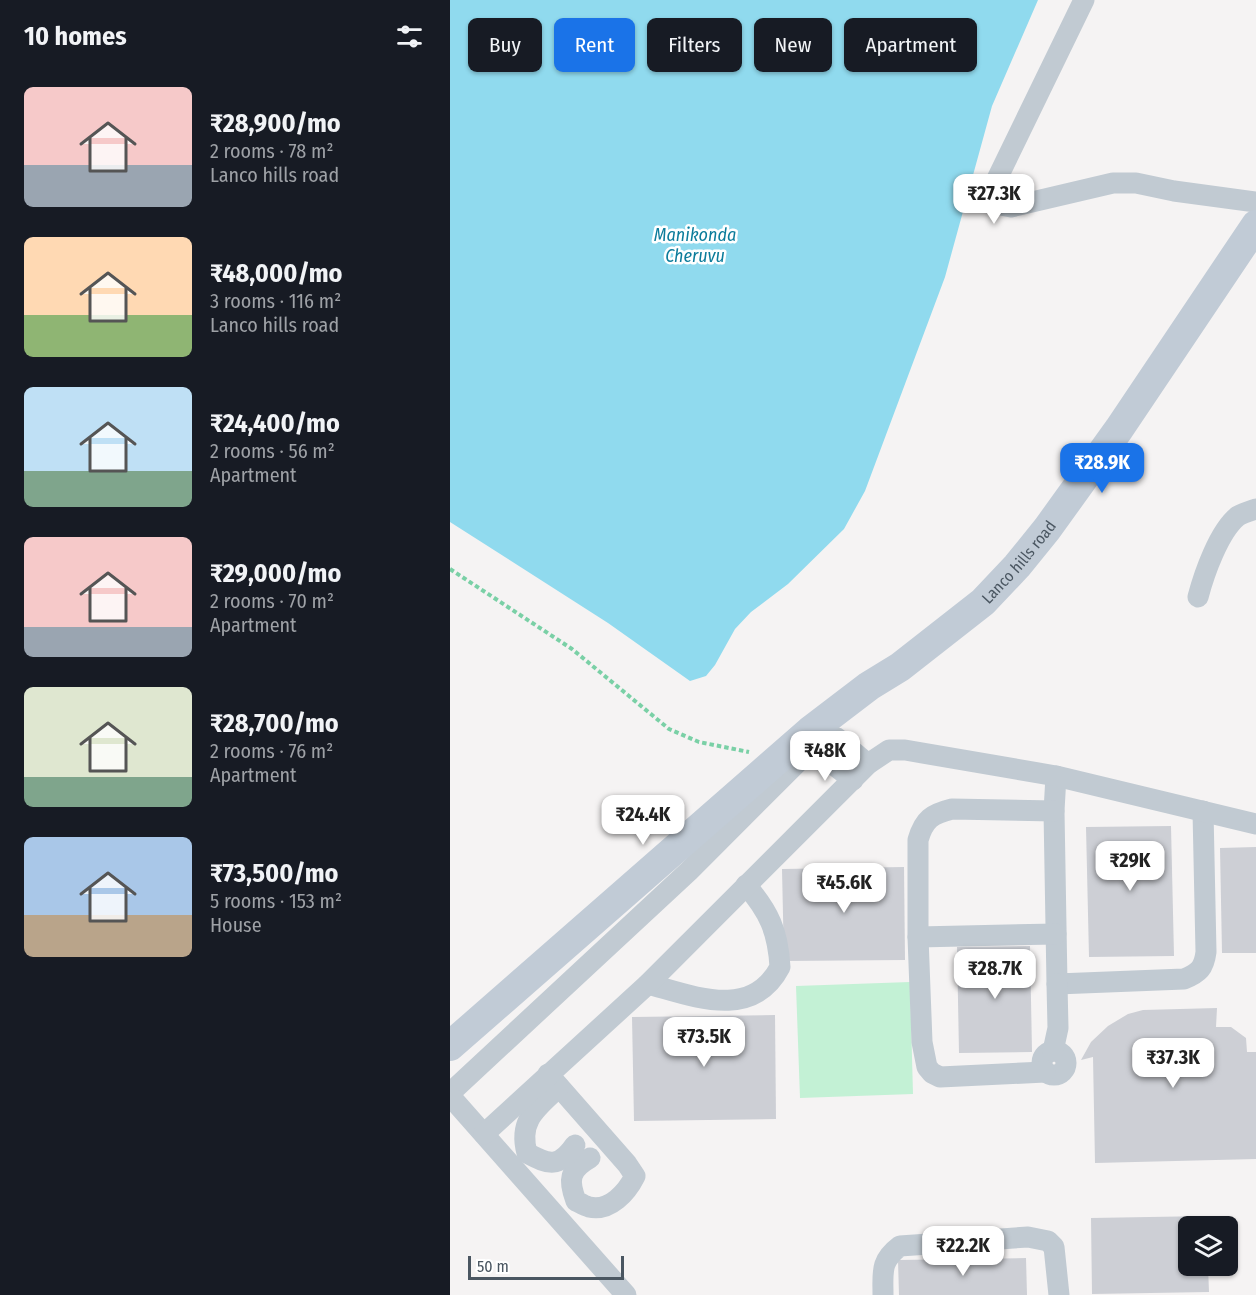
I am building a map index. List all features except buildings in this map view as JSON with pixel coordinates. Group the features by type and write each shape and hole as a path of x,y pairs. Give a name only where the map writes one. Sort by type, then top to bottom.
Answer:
{"street":[{"path":"1084,0 995,183 993,191 995,204 1011,207 1113,183 1136,183 1174,192 1256,202"},
{"name":"Lanco hills road","path":"673,855 810,731 869,686 900,667 983,602 1017,566 1047,529 1119,429 1256,225"},
{"path":"1198,597 1204,576 1226,530 1239,515 1256,509"},
{"path":"626,1295 450,1094 673,855 756,753 836,691 869,686"},
{"path":"450,1026 802,758 843,717"},
{"path":"819,741 830,737 837,738 868,764"},
{"path":"484,1134 553,1081 868,764 889,750 897,749 1056,776 1256,824"},
{"path":"802,758 814,754 822,755 853,780"},
{"path":"1054,811 952,809 937,813 922,826 918,840 918,937 922,1042 924,1059 932,1073 940,1077 1045,1072 1056,1076 1065,1068 1064,1057 1053,1051 1058,1028 1054,811 1056,776"},
{"path":"1057,984 1184,979 1197,973 1204,966 1206,952 1203,811"},
{"path":"450,1046 673,855"},
{"path":"648,984 700,998 732,1001 751,996 770,982 780,967 776,935 763,905 746,885"},
{"path":"918,937 1056,934"},
{"path":"553,1081 635,1176 628,1190 604,1207 590,1208 576,1201 569,1184 583,1151 569,1154 556,1163 544,1163 527,1153 524,1142 526,1123 541,1104 553,1081"},
{"path":"883,1295 883,1269 886,1257 900,1246 1028,1237 1048,1241 1054,1247 1059,1295"}],"path":[{"path":"450,569 572,649 669,729 699,742 756,753"}],"green space":[{"path":"910,982 913,1094 800,1098 796,986"}],"water":[{"name":"Manikonda Cheruvu","path":"450,0 1038,0 992,106 945,277 865,491 844,529 788,584 751,612 735,629 715,665 706,676 690,681 608,623 450,522"}]}
